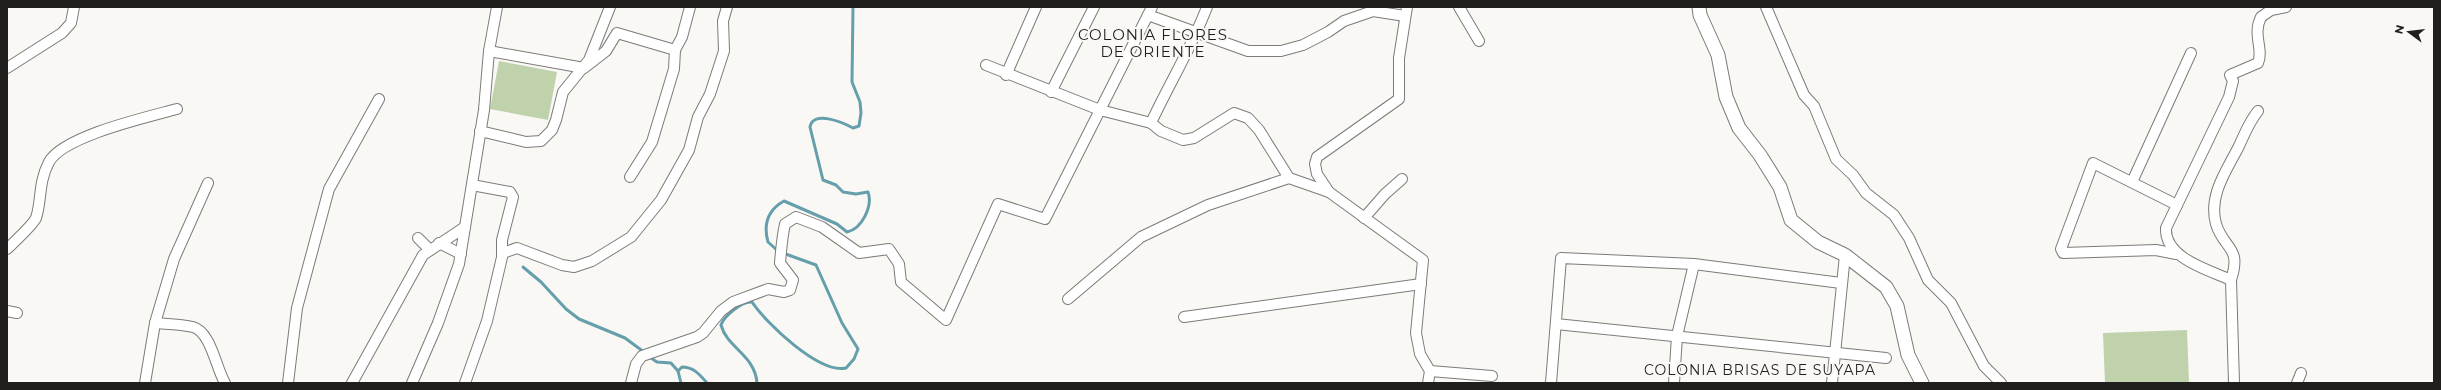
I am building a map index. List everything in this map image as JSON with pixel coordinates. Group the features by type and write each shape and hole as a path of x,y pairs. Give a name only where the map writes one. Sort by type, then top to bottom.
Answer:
{"street":[{"path":"7,68 62,32 71,23 74,7"},
{"path":"412,383 438,323 461,254 480,131 488,51 497,7"},
{"path":"584,68 592,54 610,7"},
{"path":"630,178 652,142 674,69 675,50 682,37 690,7"},
{"path":"502,255 517,248 562,266 574,267 592,261 631,237 661,200 689,150 698,117 710,94 723,55 725,45 723,21 727,7"},
{"path":"1006,75 1036,7"},
{"path":"1051,92 1094,7"},
{"path":"1151,123 1170,81 1198,32 1207,7"},
{"path":"1459,7 1479,41"},
{"path":"1698,7 1700,15 1718,55 1726,97 1736,122 1780,187 1791,220 1818,242 1845,255 1886,287 1892,297 1908,355 1922,383"},
{"path":"1766,7 1799,84 1817,112 1826,131 1831,153 1866,193 1894,215 1909,238 1928,280 1950,303 1984,366 2001,383"},
{"path":"2176,254 2166,234 2177,205 2229,97 2233,81 2230,76 2258,63 2260,58 2256,34 2261,17 2271,10 2284,8"},
{"path":"631,383 636,364 646,354 697,337 703,333 721,311 733,302 768,289 784,292 790,290 793,280 780,263 782,253 781,241 785,224 796,217 822,227 859,253 889,249 899,264 901,282 946,320 998,204 1045,219 1150,11 1198,32 1248,51 1281,51 1303,45 1328,32 1344,20 1373,11 1406,12 1399,58 1399,99 1318,157 1315,164 1317,174 1329,192"},
{"path":"480,131 526,142 541,141 552,130 563,92 584,68 606,51 616,33 675,50"},
{"path":"488,51 584,68"},
{"path":"2132,182 2191,53"},
{"path":"986,65 1006,75 1100,110 1151,123 1161,131 1182,140 1194,138 1234,113 1248,118 1259,130 1289,178"},
{"path":"288,383 297,308 329,189 379,99"},
{"path":"7,249 36,218 40,184 50,160 71,143 88,136 177,109"},
{"path":"2234,383 2231,280 2236,264 2234,255 2217,224 2214,206 2217,190 2228,166 2249,123 2258,111"},
{"path":"2177,205 2095,163 2092,164 2061,251 2156,250 2176,254 2231,280"},
{"path":"1068,299 1141,237 1208,205 1289,178 1329,192 1423,260 1416,333 1420,354 1430,371 1428,383"},
{"path":"1364,218 1385,194 1402,179"},
{"path":"145,383 155,323 174,259 208,183"},
{"path":"465,383 487,321 502,255 502,240 513,197 510,192 472,185"},
{"path":"352,383 423,255 465,227"},
{"path":"418,238 430,250"},
{"path":"439,243 461,254"},
{"path":"1832,383 1845,255"},
{"path":"1551,383 1561,258 1694,264 1841,283"},
{"path":"1674,383 1677,336 1694,264"},
{"path":"1184,317 1421,284"},
{"path":"155,323 194,327 200,331 206,338 225,383"},
{"path":"1556,324 1886,358"},
{"path":"1430,371 1492,376"},
{"path":"2297,383 2301,373"}],"green space":[{"path":"499,61 557,72 548,120 490,109"},
{"path":"2187,330 2189,383 2105,383 2103,333"}],"waterway":[{"path":"778,251 768,242 766,229 768,218 771,213 784,201 837,224 847,232 862,222 868,210 868,192 856,194 843,192 836,185 823,180 810,127 812,122 816,119 822,118 842,123 853,128 859,126 861,113 860,102 852,82 853,7"},
{"path":"757,383 755,373 751,365 729,340 721,325 726,317 734,310 748,302 752,302 769,322 794,345 822,363 835,368 846,368 854,359 858,349 842,323 816,265 783,253"},
{"path":"523,267 541,282 566,309 579,319 625,338 644,352"},
{"path":"648,356 657,362 671,363 678,371"},
{"path":"681,383 678,371 682,367 690,368 699,374 707,383"}],"district":[{"name":"COLONIA FLORES DE ORIENTE","path":"1153,42"},
{"name":"COLONIA BRISAS DE SUYAPA","path":"1760,370"}]}
